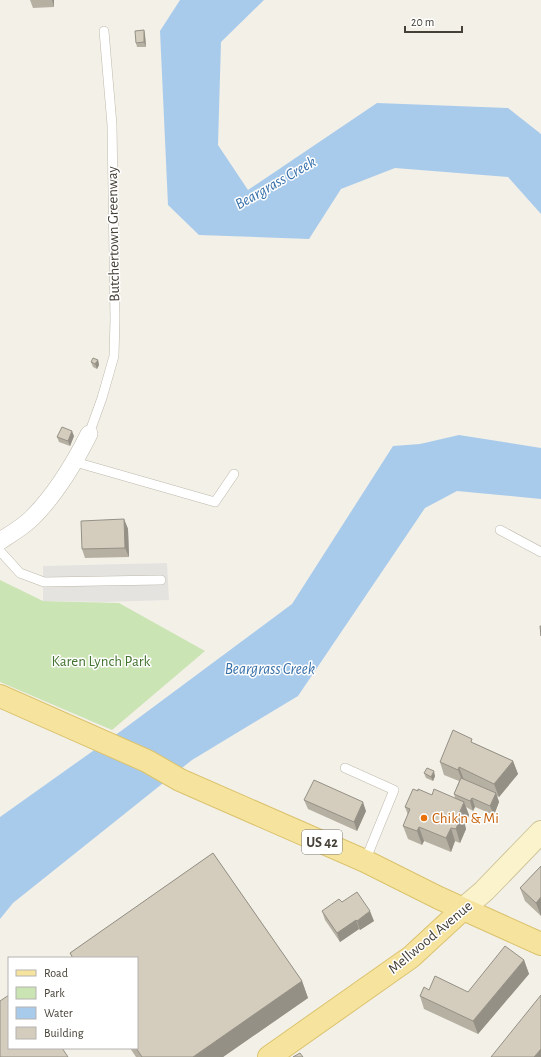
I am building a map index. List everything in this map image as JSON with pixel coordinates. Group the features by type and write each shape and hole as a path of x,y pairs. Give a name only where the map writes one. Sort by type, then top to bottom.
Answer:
{"main road":[{"name":"US 42","path":"0,696 147,761 180,780 365,861 439,898 541,944"},
{"name":"Mellwood Avenue","path":"269,1057 411,957 463,909"}],"street":[{"path":"0,541 32,518 42,506 70,471 89,434"},
{"name":"Mellwood Avenue","path":"463,909 484,891 541,832"}],"lane":[{"name":"Butchertown Greenway","path":"89,434 102,398 114,356 115,319 113,272 112,125 104,31"},
{"path":"75,462 215,502 234,474"},
{"path":"500,530 541,552"},
{"path":"0,551 20,573 44,582 161,580"},
{"path":"345,768 394,790 365,861"}],"green space":[{"name":"Karen Lynch Park","path":"0,580 43,601 119,603 205,651 112,730 0,682"}],"shaded area":[{"path":"167,563 169,600 106,602 43,601 43,566"}],"water":[{"name":"Beargrass Creek","path":"180,0 264,0 221,42 218,145 248,190 377,103 508,108 541,134 541,214 508,177 395,168 341,189 309,239 199,235 168,205 160,31"},
{"name":"Beargrass Creek","path":"459,435 541,448 541,499 457,491 425,508 298,696 192,760 13,903 0,919 0,817 121,731 292,604 393,446 420,444"}],"building":[{"path":"144,30 144,42 136,43 135,31"},
{"path":"93,358 98,360 95,364 91,362"},
{"path":"62,427 72,431 68,441 57,437"},
{"path":"124,519 125,548 82,549 81,521"},
{"path":"453,730 472,739 471,742 513,761 494,784 459,767 458,770 440,762"},
{"path":"427,768 434,771 431,777 424,773"},
{"path":"461,778 496,793 490,806 472,798 470,801 454,794"},
{"path":"314,780 363,802 354,822 304,800"},
{"path":"413,789 418,791 418,789 432,795 434,789 464,802 459,814 461,816 456,829 451,828 446,838 419,827 417,831 403,826 410,809 405,807"},
{"path":"213,853 302,981 193,1057 142,1057 137,1049 138,1049 138,957 72,957 70,953"},
{"path":"541,866 541,897 536,903 520,888"},
{"path":"357,892 370,911 337,933 322,911 339,899 342,902"},
{"path":"505,946 524,960 473,1021 420,996 424,987 429,990 435,976 468,992"},
{"path":"541,995 541,1049 534,1057 491,1057"},
{"path":"8,996 8,1049 63,1049 68,1057 0,1057 0,1001"},
{"path":"300,1053 303,1057 293,1057"}],"place":[{"name":"Chik'n & Mi","path":"424,818"}]}
